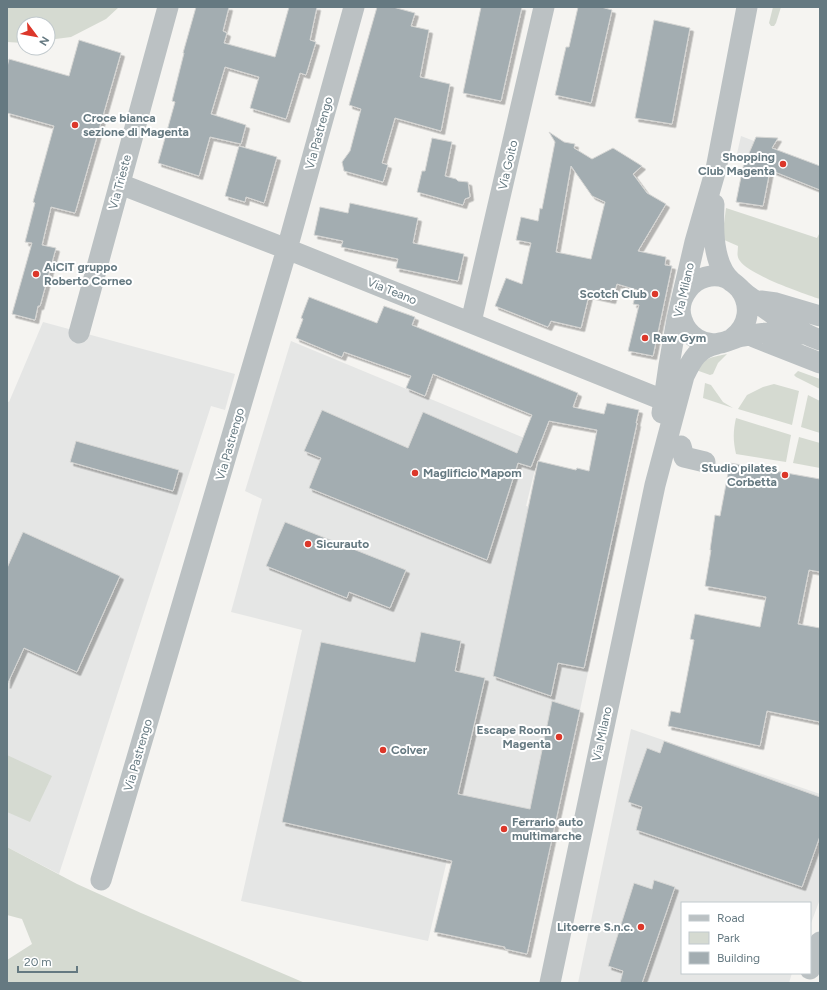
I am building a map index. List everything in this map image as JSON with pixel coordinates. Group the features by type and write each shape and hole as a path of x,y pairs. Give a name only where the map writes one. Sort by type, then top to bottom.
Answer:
{"street":[{"name":"Via Trieste","path":"79,333 168,7"},
{"name":"Via Pastrengo","path":"101,880 287,249 354,7"},
{"name":"Via Goito","path":"471,322 544,7"},
{"name":"Via Milano","path":"655,485 663,400 681,304 695,242 716,169 739,44 746,17 752,7"},
{"name":"Via Milano","path":"716,169 714,240 720,264 726,275 742,290"},
{"name":"Via Teano","path":"120,184 471,322 663,400"},
{"path":"719,276 812,337 788,332 702,342 689,333 684,326 681,319 681,304 684,294 688,288 700,279 719,276"},
{"path":"742,290 776,303 820,316"},
{"path":"732,339 744,326 748,314 747,302 742,290"},
{"name":"Via Milano","path":"550,983 655,485 684,376 693,360 701,350 710,345 732,339"},
{"path":"732,339 761,339 820,363"},
{"path":"681,446 684,458 705,462"},
{"path":"811,966 820,942"}],"shaded area":[{"name":"Shopping Club Magenta","path":"741,136 820,166 820,191 736,158"},
{"path":"43,322 235,374 225,410 211,406 59,874 7,847 7,401 9,402"},
{"path":"291,341 541,445 526,506 619,525 541,895 447,860 428,941 241,901 302,630 231,612 262,499 245,491"},
{"path":"631,729 820,794 820,899 811,923 811,902 681,902 681,974 792,974 789,983 578,983"}],"green space":[{"path":"7,7 119,7 106,19 71,37 56,39 56,16 16,16 16,43 7,42"},
{"path":"773,7 781,7 776,23 774,26 771,26 769,23"},
{"path":"726,208 817,238 820,232 820,299 765,278 754,272 740,261 738,257 738,246 722,239"},
{"path":"727,354 718,363 713,374 710,375 696,370 706,360"},
{"path":"798,371 820,379 820,389 796,377 794,375"},
{"path":"705,383 711,385 723,402 733,408 703,398"},
{"path":"774,384 799,391 792,425 738,409 747,395 763,387"},
{"path":"808,395 820,401 820,433 801,427"},
{"path":"736,418 791,435 786,462 736,454 734,445 734,427"},
{"path":"799,437 820,443 820,468 793,463"},
{"path":"7,755 52,776 30,822 7,812"},
{"path":"7,847 77,884 305,983 7,983 7,960 32,944 22,919 7,915"}],"building":[{"path":"196,7 229,7 223,31 227,33 224,43 275,57 289,7 317,7 310,40 316,42 306,75 300,73 286,119 250,108 259,77 225,67 211,114 246,125 241,144 210,137 199,176 158,163 175,102 172,101 183,53"},
{"path":"377,7 393,7 415,13 411,26 429,30 420,77 450,84 441,131 395,118 382,163 388,165 383,182 344,171 342,162 350,151 361,109 349,105"},
{"path":"481,7 522,7 501,101 463,93"},
{"path":"578,7 601,7 612,10 591,103 555,95 566,47 569,47"},
{"path":"654,20 690,28 672,124 635,118"},
{"name":"Croce bianca sezione di Magenta","path":"79,40 121,53 75,213 51,207 42,245 56,248 35,320 12,314 32,243 25,242 35,203 33,202 54,126 7,113 7,67 9,59 69,76"},
{"path":"549,132 564,142 575,144 574,148 592,159 613,148 642,166 633,174 647,193 666,204 638,251 666,257 665,265 672,266 653,356 628,351 639,305 633,304 637,290 617,284 612,300 589,295 581,328 551,321 548,327 495,306 506,278 522,284 531,243 516,240 521,217 538,221 540,208 542,209 555,142","holes":["571,166 592,196 605,202 591,259 556,252"]},
{"path":"756,137 778,138 772,148 820,166 820,190 770,170 763,206 736,202 743,167"},
{"path":"432,138 452,142 445,176 458,181 468,182 470,197 465,199 463,205 417,192 422,171 425,171"},
{"path":"239,146 277,157 264,203 246,197 245,202 225,196"},
{"path":"350,203 418,218 413,243 464,254 458,281 396,268 398,259 341,247 343,241 314,235 320,207 348,213"},
{"path":"309,297 377,323 384,306 415,317 412,325 578,393 573,407 604,414 607,403 639,410 584,668 558,663 551,696 493,676 538,461 576,470 577,468 589,471 597,430 549,421 531,467 518,463 487,560 309,488 321,458 304,451 322,410 408,448 423,412 517,453 532,415 433,374 425,396 406,388 411,376 344,352 342,357 296,338 303,319 301,318"},
{"path":"76,441 179,470 173,491 70,462"},
{"path":"730,463 820,479 820,572 809,570 798,624 820,628 820,722 767,711 760,746 668,726 671,711 680,713 694,640 690,639 695,614 760,627 766,597 705,586 715,515 720,516"},
{"name":"Sicurauto","path":"285,522 406,570 390,608 349,592 347,598 266,566"},
{"path":"23,532 120,576 77,672 24,648 7,685 7,568"},
{"name":"Colver","path":"421,632 461,641 455,671 485,678 458,794 530,809 552,701 580,710 527,954 505,949 505,947 434,932 452,861 282,822 321,642 415,662"},
{"path":"664,741 820,797 820,836 802,887 636,830 642,807 628,802 647,748 660,753"},
{"name":"Litoerre S.n.c.","path":"654,880 675,887 642,983 620,983 623,971 608,966 634,883 652,889"}],"place":[{"name":"Croce bianca sezione di Magenta","path":"75,125"},
{"name":"Shopping Club Magenta","path":"783,164"},
{"name":"AiCiT gruppo Roberto Corneo","path":"36,274"},
{"name":"Scotch Club","path":"655,294"},
{"name":"Raw Gym","path":"645,338"},
{"name":"Maglificio Mapom","path":"415,473"},
{"name":"Studio pilates Corbetta","path":"785,475"},
{"name":"Sicurauto","path":"308,544"},
{"name":"Escape Room Magenta","path":"559,737"},
{"name":"Colver","path":"383,750"},
{"name":"Ferrario auto multimarche","path":"504,829"},
{"name":"Litoerre S.n.c.","path":"641,927"}]}
